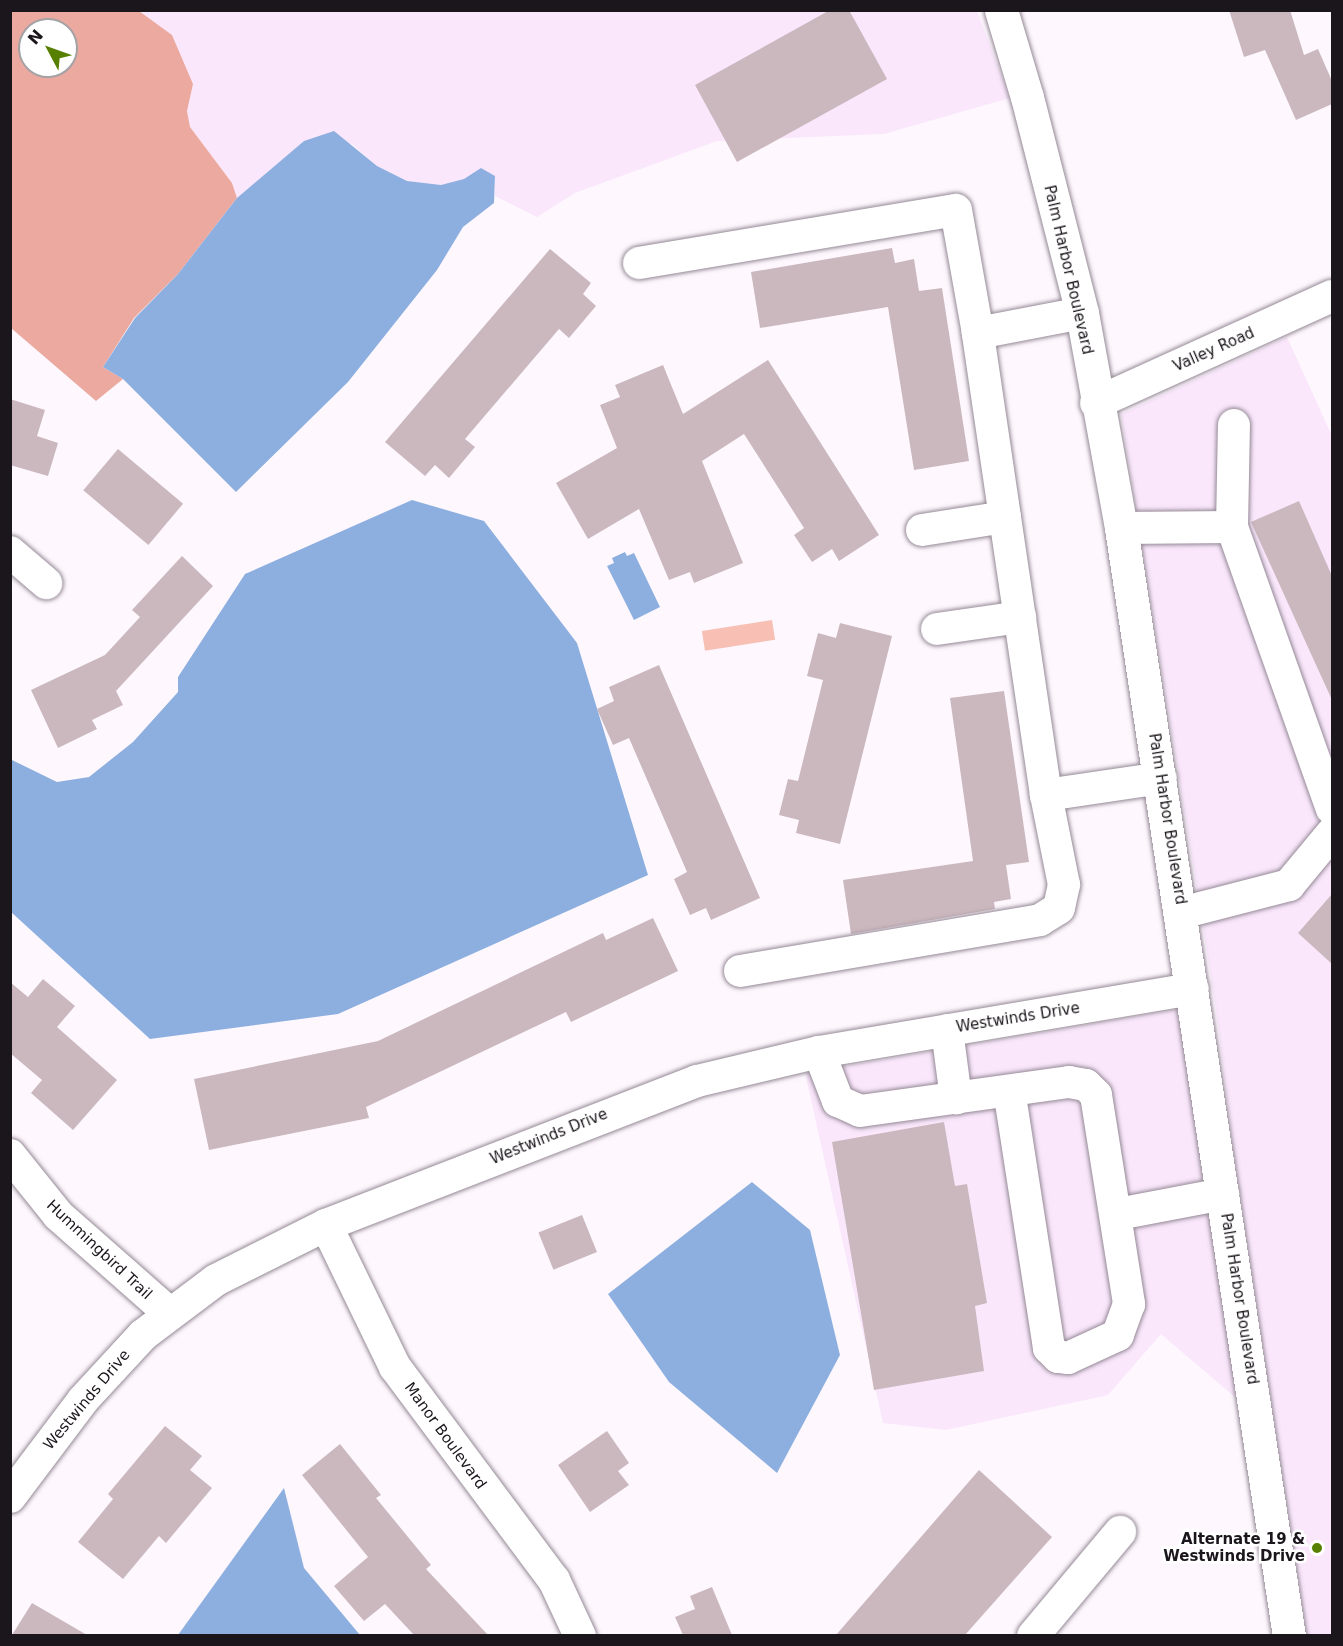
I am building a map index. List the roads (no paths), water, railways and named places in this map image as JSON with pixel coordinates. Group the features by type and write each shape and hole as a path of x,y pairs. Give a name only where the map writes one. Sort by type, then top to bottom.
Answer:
{"main road":[{"name":"Palm Harbor Boulevard","path":"1001,10 1082,313 1096,403 1121,528 1161,778 1290,1635"}],"street":[{"path":"639,263 956,210 978,333 1046,795 1064,885 1059,908 1040,920 740,971"},
{"name":"Valley Road","path":"1096,403 1332,296"},
{"path":"978,333 1082,313"},
{"path":"1234,425 1232,527 1332,809"},
{"path":"922,530 1005,518"},
{"path":"1121,528 1232,527"},
{"path":"10,552 46,583"},
{"path":"938,629 1020,617"},
{"path":"1046,795 1161,778"},
{"path":"1181,913 1289,885 1332,833"},
{"name":"Westwinds Drive","path":"10,1497 102,1377 169,1313 240,1265 326,1225 697,1081 819,1052 1193,989"},
{"path":"947,1030 956,1098"},
{"path":"819,1052 838,1101 846,1107 860,1111 956,1098 1010,1090 1069,1082 1086,1085 1096,1095 1118,1214 1129,1304 1125,1322 1118,1335 1068,1358 1058,1357 1049,1348 1010,1090"},
{"name":"Hummingbird Trail","path":"10,1155 58,1215 169,1313"},
{"path":"1118,1214 1223,1194"},
{"name":"Manor Boulevard","path":"326,1225 395,1367 554,1580 580,1635"},
{"path":"1033,1635 1120,1532"}],"water":[{"path":"334,131 377,166 407,181 441,185 464,179 481,168 495,176 494,203 463,227 437,270 348,382 236,492 123,379 103,367 135,318 178,274 237,198 304,141"},
{"path":"412,500 484,521 577,643 648,875 338,1014 150,1039 11,912 10,759 57,782 89,777 133,742 178,692 178,677 245,574"},
{"path":"625,552 627,556 634,553 660,607 634,620 607,566 614,563 612,558"},
{"path":"752,1182 810,1230 840,1355 777,1473 669,1382 608,1294"},
{"path":"284,1488 304,1568 360,1635 178,1635"}],"place":[{"name":"Alternate 19 & Westwinds Drive","path":"1317,1548"}]}
